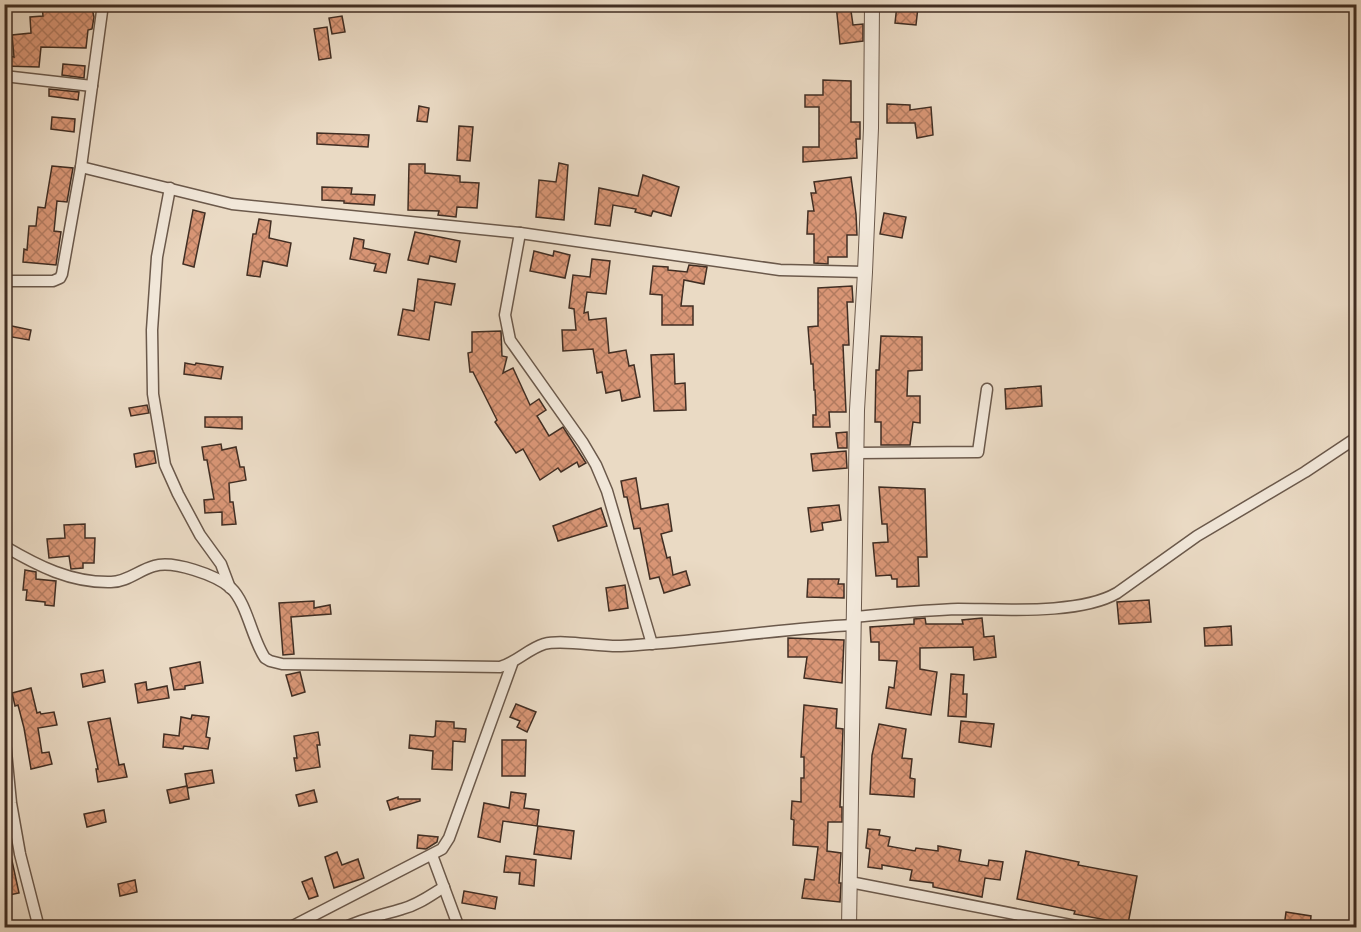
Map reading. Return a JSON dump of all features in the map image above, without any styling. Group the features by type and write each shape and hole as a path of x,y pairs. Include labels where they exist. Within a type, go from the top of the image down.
{"street":[{"path":"4,281 53,281 60,278 81,166 103,4"},
{"path":"849,927 856,410 871,128 872,4"},
{"path":"4,76 92,86"},
{"path":"81,166 232,204 520,233 780,270 865,273"},
{"path":"170,188 157,257 152,330 153,394 165,465 200,535 221,564 230,588"},
{"path":"520,233 505,315 510,340 596,465 610,502 652,644"},
{"path":"856,453 978,452 987,389"},
{"path":"4,546 62,576 114,582 152,566 169,564 220,581 236,594 262,653 265,658 274,663 500,667 512,664 537,647 556,642 618,646 652,644 705,640 920,611 1031,610 1103,601 1197,536 1296,478 1356,438"},
{"path":"289,927 442,849 449,838 512,664"},
{"path":"4,731 11,803 20,854 39,927"},
{"path":"432,855 459,927"},
{"path":"850,882 1086,927"},
{"path":"344,927 375,915 404,909 444,887"}],"building":[{"path":"42,4 91,4 94,17 92,29 88,30 86,48 41,47 39,67 4,66 4,55 14,57 12,35 31,33 30,17 43,16"},
{"path":"836,4 850,4 853,25 863,24 863,41 840,44"},
{"path":"897,5 918,7 916,25 895,23"},
{"path":"342,16 345,32 332,34 329,18"},
{"path":"327,27 331,58 319,60 314,29"},
{"path":"63,64 85,66 84,78 62,75"},
{"path":"823,80 851,81 851,122 860,122 860,139 856,139 857,158 803,162 803,147 819,147 819,107 805,107 805,95 823,95"},
{"path":"49,89 79,92 78,100 49,96"},
{"path":"887,104 910,105 910,110 931,107 933,135 917,138 915,123 887,123"},
{"path":"419,106 429,108 427,122 417,121"},
{"path":"52,117 75,119 74,132 51,129"},
{"path":"459,126 473,127 470,161 457,160"},
{"path":"317,133 369,135 368,147 317,144"},
{"path":"559,163 568,165 564,220 536,217 539,180 556,182"},
{"path":"409,164 425,164 425,173 460,176 460,182 479,183 477,208 457,207 456,217 438,215 439,211 408,210"},
{"path":"52,166 73,168 67,202 57,201 54,231 61,232 56,265 23,262 24,249 27,250 29,226 36,226 38,207 45,208"},
{"path":"643,175 679,187 671,216 653,211 651,216 635,212 636,209 613,205 610,226 595,224 599,188 638,196"},
{"path":"851,177 857,235 847,235 847,257 828,257 828,264 814,263 814,234 807,234 808,211 814,211 811,193 816,193 814,182"},
{"path":"322,187 352,188 351,194 375,195 374,205 322,200"},
{"path":"193,210 205,213 194,267 183,264"},
{"path":"884,213 906,217 902,238 880,234"},
{"path":"259,219 271,221 269,238 291,243 287,266 263,261 260,277 247,275 253,234 256,234"},
{"path":"415,232 460,241 456,262 430,256 428,264 408,260"},
{"path":"354,238 364,240 363,248 390,254 386,273 374,271 376,264 350,259"},
{"path":"534,251 553,256 554,251 570,255 565,278 530,271"},
{"path":"592,259 610,261 606,294 587,292 584,313 588,312 589,320 606,318 609,353 626,350 629,366 634,365 640,397 622,401 620,390 606,393 602,372 597,373 593,349 563,351 562,330 576,330 574,309 569,308 573,275 590,277"},
{"path":"689,265 707,267 704,284 684,280 681,306 693,306 693,325 662,325 662,295 650,294 653,266 687,272"},
{"path":"418,279 455,284 451,305 435,302 429,340 398,335 403,309 414,311"},
{"path":"852,286 853,302 847,302 849,345 843,345 846,412 829,412 830,427 813,427 813,415 816,415 815,390 808,327 818,326 818,288"},
{"path":"7,325 31,330 29,340 6,336"},
{"path":"501,331 502,356 507,357 503,373 513,368 530,405 539,399 546,410 537,416 549,436 563,427 586,463 579,467 577,462 561,472 558,468 540,480 523,449 516,453 495,422 497,420 473,372 470,372 468,353 472,352 472,332"},
{"path":"881,336 922,337 922,370 908,371 907,396 920,396 920,423 913,422 910,445 881,445 881,422 875,422 876,370 879,370"},
{"path":"674,354 675,384 685,383 686,410 654,411 651,355"},
{"path":"185,363 223,367 221,379 184,374"},
{"path":"1041,386 1042,406 1006,409 1005,389"},
{"path":"147,405 149,413 131,416 129,408"},
{"path":"205,417 242,417 242,429 205,427"},
{"path":"847,432 847,448 838,448 836,433"},
{"path":"221,444 222,450 236,447 240,467 244,467 246,480 229,483 230,502 233,502 236,524 222,525 222,512 205,513 204,500 214,499 207,460 204,460 202,447"},
{"path":"154,451 156,463 136,467 134,454"},
{"path":"846,451 847,468 813,471 811,454"},
{"path":"636,478 641,509 668,504 672,531 661,534 667,558 670,557 673,575 686,571 690,585 664,593 659,577 650,579 640,528 634,529 621,481"},
{"path":"879,487 925,489 927,557 918,557 919,586 897,587 897,579 892,579 891,575 876,576 873,543 888,542 887,524 882,524"},
{"path":"839,505 841,520 822,523 823,530 811,532 808,508"},
{"path":"601,508 607,526 558,541 553,526"},
{"path":"85,524 85,538 95,538 94,563 83,563 83,568 71,569 69,556 49,558 47,539 65,538 64,525"},
{"path":"25,570 36,572 36,579 56,581 54,606 45,605 45,602 26,600 27,590 23,590"},
{"path":"808,579 839,579 838,584 844,584 844,598 807,597"},
{"path":"625,585 628,608 609,611 606,588"},
{"path":"1149,600 1151,622 1119,624 1117,602"},
{"path":"314,601 314,608 330,605 331,614 291,617 294,654 283,655 279,603"},
{"path":"925,618 926,624 963,624 962,620 982,618 984,637 994,636 996,657 974,660 973,647 920,648 920,669 937,672 931,715 886,708 889,687 894,688 897,661 879,660 879,642 871,642 870,627 914,624 914,619"},
{"path":"1231,626 1232,645 1205,646 1204,628"},
{"path":"788,638 844,640 842,683 804,678 807,657 788,657"},
{"path":"200,662 203,683 174,690 170,668"},
{"path":"103,670 105,682 83,687 81,674"},
{"path":"300,672 305,692 292,696 286,675"},
{"path":"951,674 964,675 963,694 967,694 966,717 948,716"},
{"path":"146,682 147,690 167,686 169,698 138,703 135,684"},
{"path":"31,688 37,713 54,712 57,725 38,728 42,753 49,752 52,764 31,769 24,728 12,693"},
{"path":"516,704 536,712 527,732 517,727 520,721 510,717"},
{"path":"804,705 837,709 836,728 843,729 840,807 842,807 842,822 828,822 827,851 841,853 840,902 802,898 805,879 814,880 818,847 793,845 792,801 801,802 801,778 804,778 804,757 801,757"},
{"path":"192,715 209,717 206,737 210,738 208,749 184,746 183,749 163,747 164,734 179,736 181,717 191,719"},
{"path":"110,718 119,765 124,764 127,777 98,782 96,769 98,769 88,722"},
{"path":"436,721 454,722 454,728 466,729 465,742 453,741 452,770 432,769 433,751 409,748 410,735 435,736"},
{"path":"961,721 994,724 991,747 959,742"},
{"path":"879,724 906,729 902,758 912,759 910,778 915,779 914,797 870,794 872,755"},
{"path":"318,732 320,767 296,771 294,736"},
{"path":"502,740 526,740 525,776 502,776"},
{"path":"212,770 214,783 187,788 185,774"},
{"path":"187,786 189,799 170,803 167,790"},
{"path":"314,790 317,802 299,806 296,795"},
{"path":"511,792 526,794 524,808 539,810 537,826 503,821 500,842 478,837 484,803 509,808"},
{"path":"398,797 398,799 420,799 420,801 390,810 387,801"},
{"path":"104,810 106,822 87,827 84,814"},
{"path":"538,826 574,831 571,859 534,854"},
{"path":"868,829 880,830 879,835 890,837 888,846 915,851 916,848 938,851 938,846 961,850 959,861 988,866 989,860 1003,862 1000,880 985,878 982,897 933,887 933,883 910,880 912,870 882,865 882,869 868,867 870,849 866,848"},
{"path":"418,835 438,837 437,842 426,849 417,848"},
{"path":"4,847 9,847 19,893 4,896"},
{"path":"1026,851 1079,862 1078,865 1137,876 1128,924 1074,914 1075,911 1017,899"},
{"path":"337,852 342,865 358,859 364,878 334,888 325,857"},
{"path":"506,856 536,860 534,886 519,884 520,873 504,872"},
{"path":"312,878 318,896 309,899 302,882"},
{"path":"135,880 137,892 120,896 118,884"},
{"path":"464,891 497,897 495,909 462,903"},
{"path":"1286,912 1311,916 1310,927 1284,927"}]}
